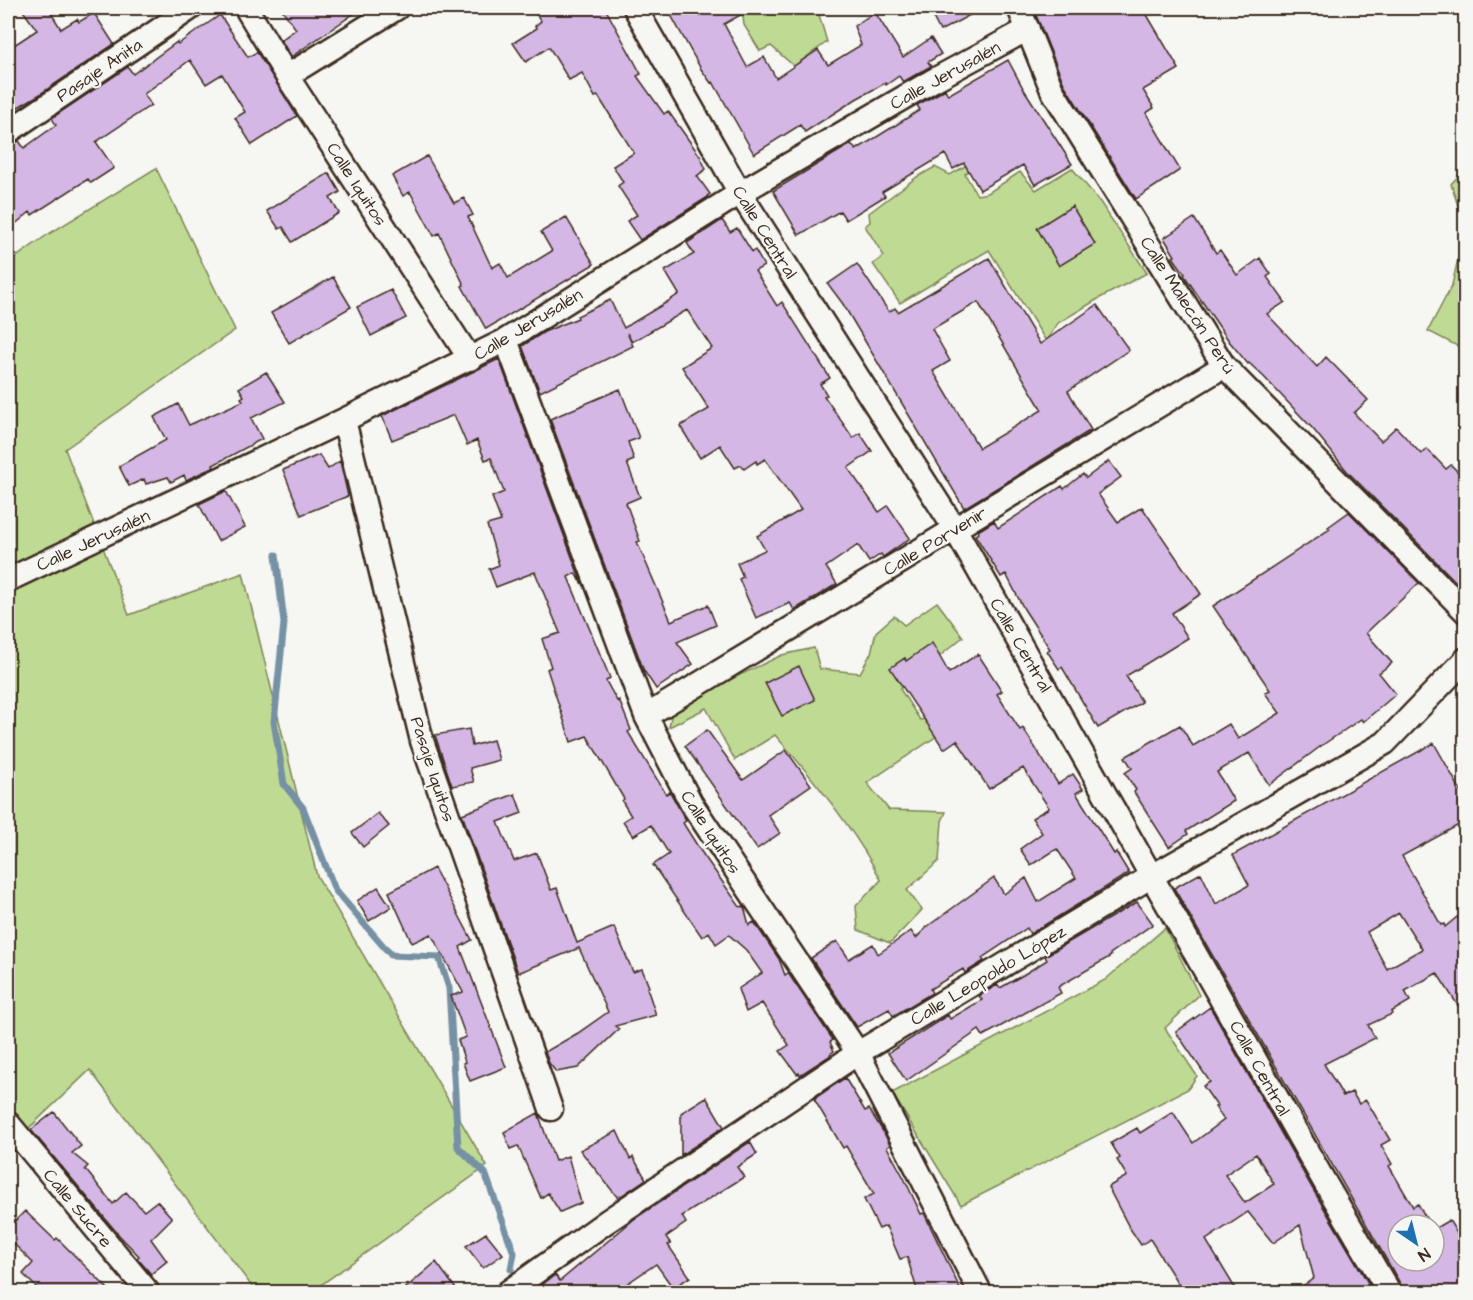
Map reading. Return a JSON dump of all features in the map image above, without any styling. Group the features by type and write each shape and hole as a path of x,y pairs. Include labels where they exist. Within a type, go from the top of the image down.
{"street":[{"name":"Pasaje Anita","path":"8,132 191,8"},
{"name":"Calle Iquitos","path":"246,8 287,76 470,359"},
{"path":"287,76 397,8"},
{"name":"Calle Central","path":"635,8 740,193 955,530 1389,1293"},
{"name":"Calle Malecón Perú","path":"1019,8 1052,90 1224,366 1466,612"},
{"name":"Calle Jerusalén","path":"8,580 506,340 740,193 932,81 1028,29"},
{"name":"Calle Iquitos","path":"506,340 646,716 691,803 858,1053 980,1293"},
{"name":"Calle Porvenir","path":"646,716 1224,366"},
{"name":"Pasaje Iquitos","path":"344,420 422,741 551,1109"},
{"name":"Calle Leopoldo López","path":"508,1293 606,1222 858,1053 1152,876 1385,743 1466,659"},
{"name":"Calle Sucre","path":"8,1123 148,1293"}],"green space":[{"path":"742,8 817,8 827,42 794,66 771,46 760,51 744,25"},
{"path":"1005,143 965,174 977,195 988,193 1020,172 1036,190 1072,168 1100,202 1147,273 1058,323 1046,341 989,250 900,303 873,264 884,256 865,226 870,222 869,213 917,177 935,167 950,175"},
{"path":"156,168 235,330 65,449 129,615 243,573 317,876 487,1166 311,1292 256,1292 90,1070 8,1148 8,263 47,235"},
{"path":"1465,169 1465,228 1451,184"},
{"path":"1465,229 1466,350 1428,331 1452,285"},
{"path":"937,602 963,637 900,689 920,720 934,718 943,732 867,783 889,810 946,812 942,821 939,861 907,890 922,910 890,943 858,930 856,906 881,880 871,861 832,804 775,735 735,760 706,708 669,727 673,707 782,655 814,648 820,669 860,673 871,653 876,632 894,616 904,625"},
{"path":"1165,928 1199,995 1165,1028 1197,1076 1188,1089 961,1205 892,1093 1105,980"}],"building":[{"path":"21,8 48,8 61,29 77,19 79,22 94,13 114,44 8,113 8,49 37,30"},
{"path":"281,8 362,8 291,57 281,40 296,29"},
{"path":"532,8 605,8 641,74 637,76 664,114 668,111 700,156 706,169 697,176 710,194 708,197 640,240 627,221 637,215 618,186 623,182 613,166 634,153 598,96 595,97 582,73 569,80 549,47 526,62 513,43 537,28 535,26 541,21"},
{"path":"667,8 753,8 724,24 747,67 764,57 776,78 818,50 828,65 861,45 854,26 875,12 903,57 931,38 941,54 928,62 931,66 903,82 899,76 886,85 885,83 856,99 805,132 800,125 754,154 713,82 711,83 701,69"},
{"path":"928,8 983,8 940,31"},
{"path":"1033,8 1143,8 1179,69 1143,90 1154,108 1146,113 1180,170 1136,199 1064,84"},
{"path":"220,15 248,57 257,52 297,116 252,145 235,118 245,112 222,74 206,84 190,60 144,94 151,105 96,142 114,168 91,183 88,179 32,215 30,212 8,230 8,145 19,141 24,148 56,125 52,118 128,67 133,74"},
{"path":"1008,60 1023,88 1072,164 1035,185 1023,165 980,190 964,163 953,169 945,154 882,192 885,196 846,220 840,211 799,235 773,191 851,144 856,150 920,110 917,105 945,89 948,95"},
{"path":"427,156 454,203 464,198 473,215 468,217 492,268 500,263 508,278 552,251 541,232 566,217 594,264 486,329 462,286 464,285 439,233 434,236 410,192 403,196 392,176"},
{"path":"329,173 340,192 330,198 339,213 292,242 283,227 279,229 267,211"},
{"path":"1072,206 1095,244 1059,266 1037,228"},
{"path":"1194,218 1216,253 1220,250 1237,275 1260,258 1271,274 1267,277 1285,302 1267,314 1317,367 1326,357 1368,400 1354,413 1381,441 1396,427 1421,454 1427,449 1446,469 1451,465 1466,480 1466,592 1347,471 1313,429 1264,377 1248,364 1229,341 1184,275 1164,238"},
{"path":"722,220 730,232 737,228 752,252 755,250 764,266 755,271 777,306 782,302 830,378 820,384 827,395 824,396 853,438 860,433 872,451 848,468 879,512 888,506 910,538 883,557 881,554 869,562 858,545 826,567 837,584 794,610 790,603 756,618 739,579 743,577 737,563 765,550 757,536 801,510 765,459 757,464 756,461 744,469 741,465 735,468 720,445 700,458 680,426 709,409 682,367 712,348 687,310 632,342 627,333 633,346 540,392 522,346 544,332 578,318 577,316 610,300 624,328 667,302 679,294 665,271 694,254 687,243"},
{"path":"989,258 1040,344 1097,305 1129,350 1068,391 1091,430 964,508 843,304 828,284 857,264 889,312 895,308 898,312","holes":["978,302 1042,410 979,448 933,371 950,361 932,329"]},
{"path":"333,277 351,307 289,343 271,313"},
{"path":"391,290 406,318 371,336 357,307"},
{"path":"499,359 582,584 575,573 568,577 610,678 606,681 617,701 619,700 631,730 628,732 666,794 670,792 686,821 683,823 700,850 740,907 744,906 749,925 754,922 779,959 785,975 788,973 833,1040 830,1042 834,1051 831,1055 800,1075 780,1051 789,1045 762,1003 746,1012 738,989 762,973 746,950 729,935 716,944 709,932 702,937 653,865 669,854 651,825 633,836 623,821 631,816 622,801 624,799 587,736 571,742 547,669 551,667 542,639 560,633 535,572 496,587 489,569 499,565 487,525 501,521 492,497 504,492 491,458 485,460 477,440 467,445 454,415 392,440 382,416"},
{"path":"266,372 285,402 251,418 262,439 213,465 214,467 186,480 184,475 171,482 168,477 146,484 144,479 129,486 119,466 166,440 154,417 178,404 189,425 243,401 241,398 244,396 239,388"},
{"path":"620,389 639,438 628,442 634,460 627,463 640,497 626,503 640,541 637,542 671,621 708,605 716,625 677,642 693,664 656,689 644,671 550,419"},
{"path":"319,455 328,469 340,461 348,496 301,515 283,470"},
{"path":"1109,461 1121,477 1098,494 1118,522 1142,507 1201,594 1172,613 1188,638 1126,676 1142,702 1098,728 1062,667 1059,669 1047,651 1050,649 1024,609 1006,574 1001,577 975,535 994,521 998,528 1062,486 1064,489 1083,474 1086,478"},
{"path":"226,491 245,527 218,541 199,504"},
{"path":"1349,512 1419,583 1366,633 1392,663 1379,673 1396,694 1363,722 1361,719 1269,785 1249,753 1217,772 1234,801 1186,831 1188,834 1169,847 1134,792 1136,790 1125,773 1132,768 1125,757 1180,725 1193,746 1229,724 1238,739 1280,713 1265,693 1270,690 1213,606 1330,529 1328,527"},
{"path":"932,643 949,673 978,654 1002,691 997,694 1020,730 1023,728 1058,784 1073,774 1083,789 1076,793 1114,854 1116,852 1129,873 1030,934 1027,928 982,958 984,961 965,973 963,969 930,989 932,993 893,1016 889,1009 857,1027 811,958 837,941 849,959 873,944 878,954 911,931 916,938 928,926 994,878 1004,894 1026,878 1038,902 1076,878 1057,849 1031,865 1020,849 1042,833 1032,818 1049,808 1023,768 989,789 957,740 944,749 890,668 905,658 906,661"},
{"path":"799,666 815,700 782,716 765,683"},
{"path":"469,729 472,746 493,740 499,760 470,768 474,782 452,786 435,735"},
{"path":"707,730 743,780 786,750 811,785 768,815 780,833 757,849 685,746"},
{"path":"1434,743 1466,800 1466,821 1402,856 1441,925 1444,924 1445,927 1457,917 1466,927 1466,1018 1437,973 1405,991 1410,1001 1391,1012 1392,1014 1368,1025 1375,1038 1324,1064 1343,1096 1352,1092 1359,1104 1366,1100 1390,1140 1381,1145 1392,1164 1389,1166 1413,1207 1418,1204 1423,1213 1386,1213 1386,1259 1174,888 1201,873 1216,904 1249,885 1233,855","holes":["1399,913 1422,949 1387,969 1367,932"]},
{"path":"515,794 522,813 498,822 514,861 537,853 551,890 557,888 577,943 614,927 633,972 642,969 656,1015 615,1026 619,1029 578,1068 556,1072 545,1052 608,1012 579,948 518,973 462,814"},
{"path":"378,813 389,826 363,847 352,833"},
{"path":"434,868 472,940 460,947 506,1067 470,1081 458,1040 466,1037 451,996 463,992 431,934 412,943 389,892"},
{"path":"378,887 391,907 369,921 357,901"},
{"path":"1137,902 1153,924 1110,954 1111,956 1058,987 1061,993 983,1036 979,1030 906,1081 888,1053 948,1015 950,1019 982,1000 979,996 997,985 1000,988 1023,975 1047,960 1045,956"},
{"path":"1210,1007 1374,1293 1293,1293 1314,1278 1300,1225 1273,1243 1248,1212 1206,1240 1238,1293 1184,1293 1150,1239 1141,1245 1108,1187 1127,1176 1117,1160 1120,1158 1111,1143 1137,1128 1140,1133 1173,1112 1193,1143 1224,1120 1203,1086 1210,1082 1176,1032","holes":["1256,1154 1274,1184 1245,1203 1225,1175"]},
{"path":"845,1078 865,1111 869,1109 884,1133 890,1145 887,1147 921,1214 924,1213 962,1293 918,1293 907,1257 900,1259 886,1226 879,1229 864,1199 874,1194 846,1146 843,1148 814,1099"},
{"path":"706,1097 724,1127 681,1155 681,1113"},
{"path":"54,1112 81,1146 72,1153 88,1166 85,1169 113,1204 126,1192 144,1211 157,1201 172,1218 151,1239 167,1261 151,1274 137,1258 139,1256 31,1130"},
{"path":"538,1113 555,1161 568,1156 581,1203 560,1212 548,1193 541,1198 518,1146 510,1149 504,1132"},
{"path":"617,1131 630,1159 633,1157 646,1179 618,1198 580,1150"},
{"path":"750,1142 757,1154 737,1167 744,1177 682,1216 686,1223 666,1237 671,1244 668,1245 690,1277 673,1288 656,1264 613,1293 531,1293 555,1275 560,1281 633,1220"},
{"path":"25,1211 55,1240 57,1238 112,1293 42,1293 23,1274 33,1263 8,1238 8,1228"},
{"path":"1449,1220 1466,1248 1466,1293 1402,1293 1401,1285 1394,1273 1446,1273 1446,1222"},
{"path":"486,1233 503,1254 483,1268 466,1246"},
{"path":"436,1262 459,1293 400,1293"}],"waterway":[{"path":"276,555 284,623 274,722 284,784 303,808 335,890 391,955 439,957 449,988 458,1147 485,1173 514,1253 511,1269"}]}
